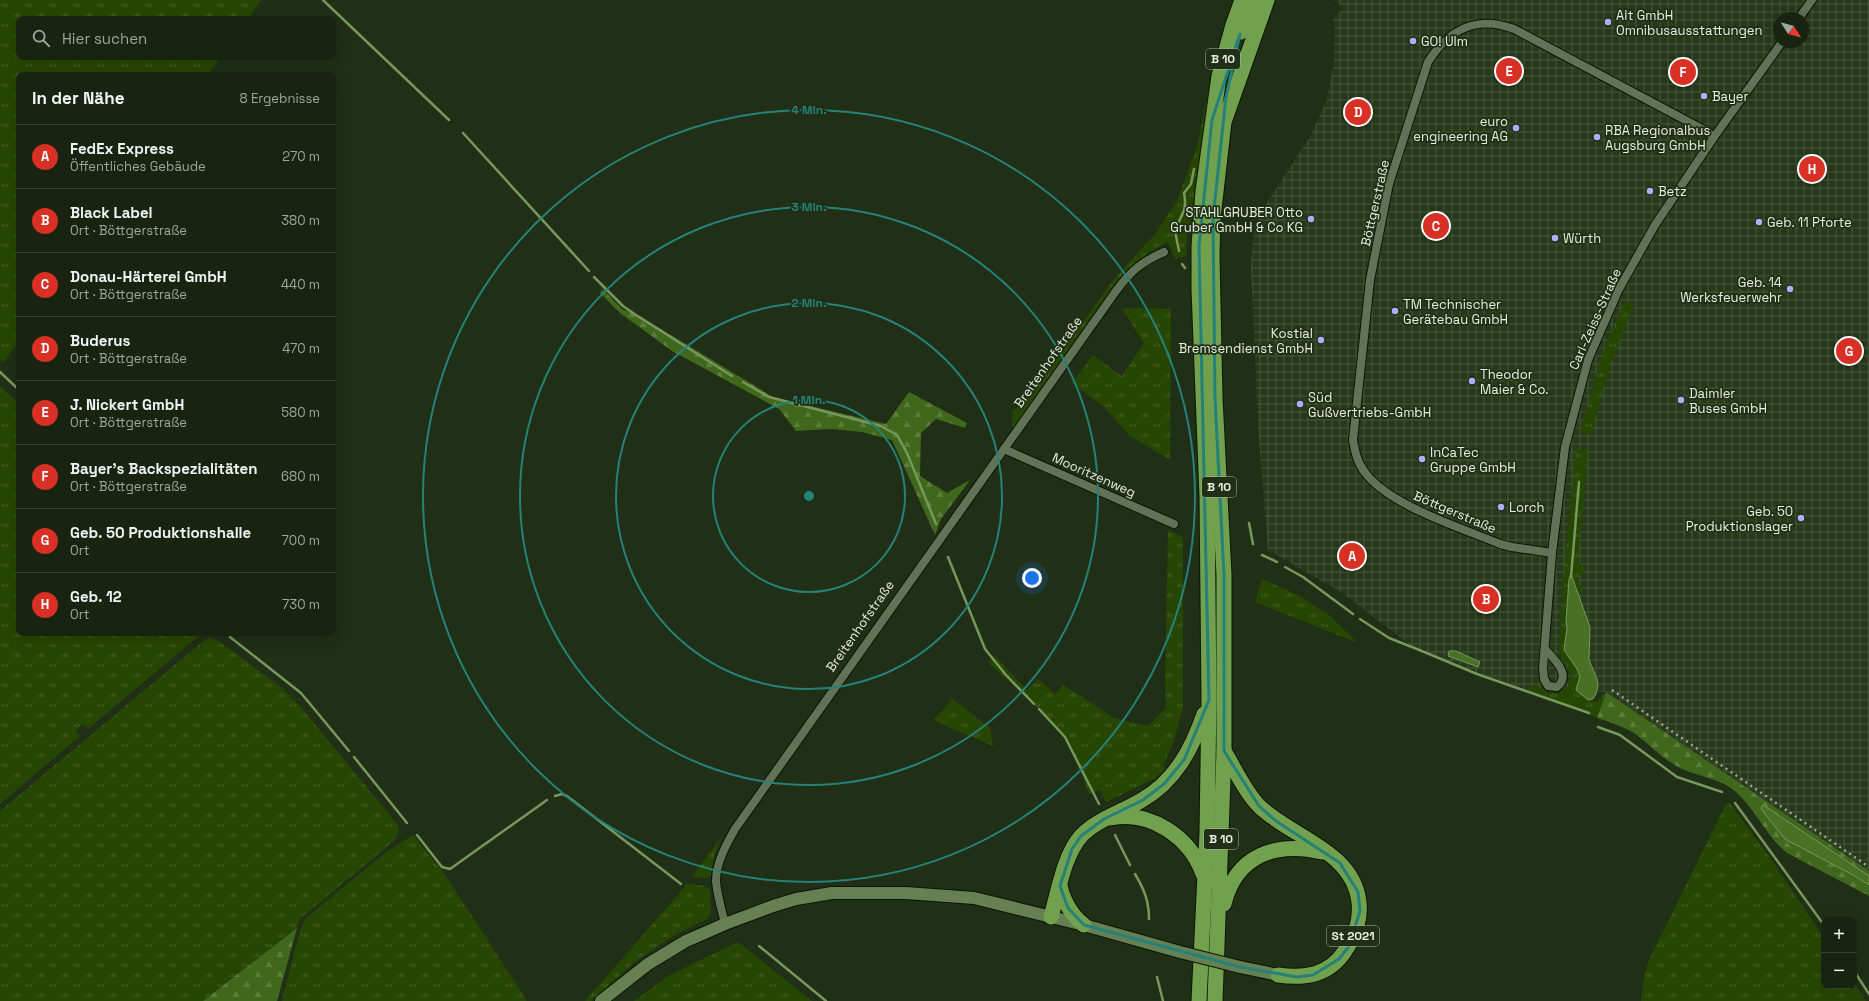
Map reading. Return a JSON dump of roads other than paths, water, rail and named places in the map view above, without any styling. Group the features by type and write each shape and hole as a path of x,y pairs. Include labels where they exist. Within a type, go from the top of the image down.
{"highway":[{"name":"B 10","path":"1215,1001 1224,751 1224,575 1215,398 1212,256 1213,218 1219,76 1233,25 1242,0"},
{"name":"B 10","path":"1199,1001 1205,878 1209,700 1207,497 1199,290 1199,246 1203,191 1218,121 1240,34 1254,0"},
{"path":"1218,121 1267,0"},
{"path":"1052,917 1072,849 1081,836 1104,819 1142,800 1169,778 1184,760 1197,736 1209,700"},
{"path":"1224,751 1259,806 1276,821 1330,855"},
{"path":"1104,819 1120,816 1145,819 1172,832 1189,847 1199,863 1205,878"},
{"path":"1218,927 1224,901 1233,880 1244,867 1262,853 1287,848 1307,849 1330,855"},
{"name":"St 2021","path":"1278,975 1297,978 1313,975 1328,968 1339,959 1349,946 1356,930 1360,911 1358,892 1350,874 1330,855"},
{"path":"1060,886 1068,908 1075,918 1084,926"}],"main road":[{"name":"St 2021","path":"601,1001 648,964 686,941 725,924 773,906 796,899 832,893 906,893 974,898 1052,917 1180,952 1278,975"}],"street":[{"path":"1803,12 1812,0"},
{"name":"Böttgerstraße","path":"1552,553 1500,544 1402,503 1377,486 1364,471 1356,456 1353,440 1371,277 1390,184 1428,62 1435,51 1447,38 1462,28 1481,23 1503,25 1533,39 1704,130 1714,137"},
{"name":"Carl-Zeiss-Straße","path":"1545,649 1545,632 1552,553 1565,446 1588,360 1619,289 1666,208 1714,137 1778,48"},
{"name":"Breitenhofstraße","path":"725,924 716,881 719,863 725,846 761,791 1120,285 1136,267 1147,259 1164,252"},
{"name":"Mooritzenweg","path":"1004,449 1174,524"}],"waterway":[{"path":"323,0 449,120"},
{"path":"463,133 589,271"},
{"path":"1179,251 1175,231 1185,205 1184,193 1191,184 1194,169"},
{"path":"1182,264 1185,268"},
{"path":"594,277 623,306 732,376"},
{"path":"0,372 16,387"},
{"path":"743,382 769,397 881,426 897,435 907,453 936,524"},
{"path":"1571,577 1579,482"},
{"path":"1249,523 1253,544"},
{"path":"1262,555 1277,562"},
{"path":"948,557 985,649 1006,675 1034,704"},
{"path":"1285,567 1303,577 1353,614"},
{"path":"1360,619 1389,638 1477,674 1589,713"},
{"path":"230,637 301,693 349,751"},
{"path":"1039,709 1065,737 1099,804"},
{"path":"1598,727 1620,735 1677,777 1722,792"},
{"path":"354,757 407,823"},
{"path":"555,796 562,794 567,796 681,884"},
{"path":"417,835 442,867 450,869 547,800"},
{"path":"1735,803 1821,921"},
{"path":"1115,835 1130,865"},
{"path":"1135,874 1145,895 1149,919"},
{"path":"759,946 826,1001"},
{"path":"1857,976 1869,994"},
{"path":"1157,977 1163,1001"}],"railway":[{"path":"1612,690 1869,867"}],"place":[{"name":"Alt GmbH Omnibusausstattungen","path":"1608,22"},
{"name":"GO! Ulm","path":"1413,41"},
{"name":"J. Nickert GmbH","path":"1509,71"},
{"name":"Bayer's Backspezialitäten","path":"1683,72"},
{"name":"Bayer","path":"1704,96"},
{"name":"Buderus","path":"1358,112"},
{"name":"euro engineering AG","path":"1516,128"},
{"name":"RBA Regionalbus Augsburg GmbH","path":"1597,137"},
{"name":"Geb. 12","path":"1812,169"},
{"name":"Betz","path":"1650,191"},
{"name":"STAHLGRUBER Otto Gruber GmbH & Co KG","path":"1311,219"},
{"name":"Geb. 11 Pforte","path":"1759,222"},
{"name":"Donau-Härterei GmbH","path":"1436,226"},
{"name":"Würth","path":"1555,238"},
{"name":"Geb. 14 Werksfeuerwehr","path":"1790,289"},
{"name":"TM Technischer Gerätebau GmbH","path":"1395,311"},
{"name":"Kostial Bremsendienst GmbH","path":"1321,340"},
{"name":"Geb. 50 Produktionshalle","path":"1849,351"},
{"name":"Theodor Maier & Co.","path":"1472,381"},
{"name":"Daimler Buses GmbH","path":"1681,400"},
{"name":"Süd Gußvertriebs-GmbH","path":"1300,404"},
{"name":"InCaTec Gruppe GmbH","path":"1422,459"},
{"name":"Lorch","path":"1501,507"},
{"name":"Geb. 50 Produktionslager","path":"1801,518"},
{"name":"FedEx Express","path":"1352,556"},
{"name":"Black Label","path":"1486,599"}]}
